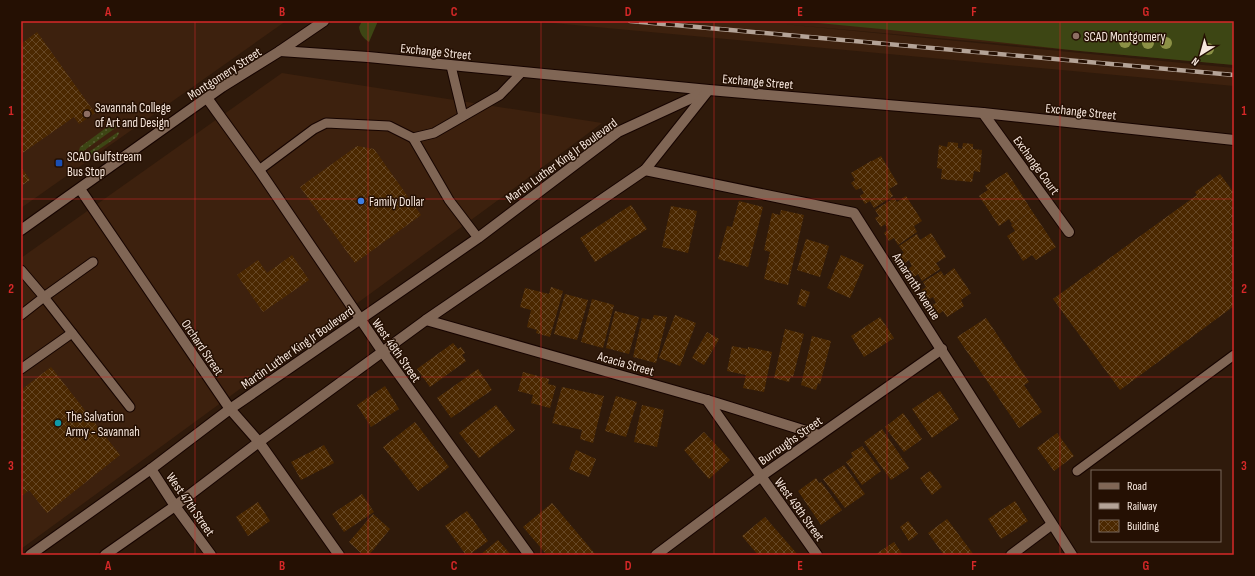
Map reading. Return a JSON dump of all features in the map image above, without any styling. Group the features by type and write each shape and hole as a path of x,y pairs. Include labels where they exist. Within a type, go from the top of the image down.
{"main road":[{"name":"Montgomery Street","path":"21,230 207,98 324,21"},
{"name":"Exchange Street","path":"280,51 368,57 709,90 983,113 1234,140"},
{"path":"105,555 175,506 259,442 426,320 645,170 709,90"},
{"name":"Martin Luther King Jr Boulevard","path":"30,555 151,469 230,410 478,238 618,132 709,90"},
{"name":"West 48th Street","path":"207,98 259,170 382,352 529,555"},
{"name":"Exchange Court","path":"983,113 1069,232"},
{"name":"Amaranth Avenue","path":"645,170 854,213 1072,555"},
{"name":"Orchard Street","path":"80,189 230,410 259,442 339,555"},
{"name":"Acacia Street","path":"426,320 707,400 819,435"},
{"name":"Burroughs Street","path":"656,555 760,476 942,349"},
{"name":"West 49th Street","path":"707,400 817,555"},
{"name":"West 47th Street","path":"151,469 175,506 211,555"},
{"path":"1011,555 1052,525"}],"lane":[{"path":"451,66 463,116"},
{"path":"413,138 434,133 500,94 522,72"},
{"path":"259,170 314,129 326,123 389,126 413,138 449,200 478,238"},
{"path":"21,314 93,262"},
{"path":"21,270 130,406"},
{"path":"21,369 72,333"},
{"path":"1077,471 1234,355"}],"shaded area":[{"name":"Savannah College of Art and Design","path":"21,21 286,21 21,208"},
{"path":"531,21 1234,21 1234,65 783,24 1234,68 1234,86"},
{"path":"282,73 602,123 21,549 21,258"}],"green space":[{"path":"362,21 378,21 369,42 360,32 359,27"},
{"name":"SCAD Montgomery","path":"797,21 1234,21 1234,65 1080,51"},
{"path":"110,125 118,126 78,155 80,147"},
{"path":"118,132 117,137 82,161 80,160 83,156"}],"building":[{"path":"37,32 95,113 79,124 74,117 21,154 21,44"},
{"path":"948,142 958,143 958,148 962,149 963,143 973,144 973,149 982,150 980,172 974,171 972,182 941,179 942,169 937,168 939,145 947,147"},
{"name":"Family Dollar","path":"357,146 374,149 421,215 355,263 300,187"},
{"path":"881,156 898,184 889,189 893,196 874,208 870,201 865,204 860,196 864,193 861,188 856,190 851,183 855,180 851,173"},
{"path":"21,167 30,180 21,186"},
{"path":"1007,172 1032,211 1012,224 1009,219 999,226 979,196 988,190 985,186"},
{"path":"1220,174 1234,193 1234,306 1120,390 1053,299 1197,195 1195,192"},
{"path":"906,196 922,221 914,226 917,232 898,245 894,238 889,241 884,233 888,230 885,224 881,227 875,218 879,216 875,210 894,198 897,202"},
{"path":"739,201 763,207 748,267 718,259 727,226 732,227"},
{"path":"631,205 647,229 595,262 580,238"},
{"path":"671,206 697,211 688,253 662,247"},
{"path":"781,210 804,215 788,285 764,279 770,252 764,250 772,213 780,215"},
{"path":"1032,211 1056,247 1036,260 1032,255 1023,261 1007,236 1015,231 1011,225"},
{"path":"931,233 946,257 936,263 940,269 922,281 918,274 914,277 908,269 912,266 909,260 905,263 900,255 904,253 899,246 917,234 920,240"},
{"path":"806,239 829,246 820,277 797,270"},
{"path":"292,255 309,280 263,312 237,275 258,260 267,273"},
{"path":"841,255 864,265 850,298 827,288"},
{"path":"954,268 971,293 961,300 964,306 947,317 943,311 939,314 932,305 936,303 933,297 929,299 922,290 926,287 923,282 941,271 944,276"},
{"path":"551,287 563,291 550,337 536,333 537,330 527,327 531,310 520,307 525,288 549,294"},
{"path":"801,289 810,292 805,307 797,304"},
{"path":"565,294 588,300 577,340 554,334"},
{"path":"592,299 614,305 603,348 581,342"},
{"path":"615,311 639,317 629,354 606,348"},
{"path":"654,315 667,317 656,363 633,357 642,318 652,320"},
{"path":"675,315 696,323 680,366 659,358"},
{"path":"880,317 894,338 864,357 851,336"},
{"path":"986,318 1029,382 1024,385 1042,412 1019,428 957,337"},
{"path":"785,329 804,334 793,377 791,376 789,382 774,378"},
{"path":"707,332 719,339 704,365 692,358"},
{"path":"812,336 831,341 820,384 818,383 816,390 801,385"},
{"path":"453,343 458,349 461,347 465,353 462,355 466,361 430,387 417,369"},
{"path":"732,346 748,349 748,347 772,352 764,392 743,388 746,375 727,371"},
{"name":"The Salvation Army - Savannah","path":"51,367 120,455 47,513 29,490 21,497 21,390"},
{"path":"478,369 492,390 451,418 437,398"},
{"path":"523,372 549,379 548,384 556,386 550,408 531,403 533,395 518,391"},
{"path":"385,386 399,409 371,427 357,405"},
{"path":"562,387 604,396 593,443 580,439 582,430 552,423"},
{"path":"940,391 959,419 932,438 912,409"},
{"path":"616,396 637,402 626,437 605,431"},
{"path":"496,405 515,430 479,458 459,433"},
{"path":"642,405 664,410 657,447 634,442"},
{"path":"903,413 922,439 904,452 885,427"},
{"path":"415,422 449,467 418,491 383,447"},
{"path":"882,429 909,468 891,480 864,442"},
{"path":"704,432 730,460 709,479 684,450"},
{"path":"1057,433 1074,456 1054,471 1037,448"},
{"path":"324,445 334,463 301,480 291,462"},
{"path":"862,446 881,471 862,485 846,462 853,457 851,453"},
{"path":"576,450 596,459 589,477 569,469"},
{"path":"844,465 865,494 845,508 823,479"},
{"path":"930,471 942,487 932,495 920,478"},
{"path":"816,478 819,483 821,482 842,510 821,525 798,491"},
{"path":"362,494 374,512 344,532 332,514"},
{"path":"1015,501 1028,521 1001,539 988,519"},
{"path":"258,502 270,521 248,536 236,517"},
{"path":"552,503 596,555 547,555 523,527"},
{"path":"467,511 488,541 469,555 466,555 445,526"},
{"path":"373,514 390,529 369,555 363,555 349,542"},
{"path":"765,517 798,555 758,555 742,536"},
{"path":"947,519 974,555 944,555 928,533"},
{"path":"908,521 918,534 909,541 900,527"},
{"path":"498,540 511,555 480,555"},
{"path":"894,542 903,555 876,554"}],"railway":[{"path":"630,21 1234,75"}],"place":[{"name":"SCAD Montgomery","path":"1076,36"},
{"name":"Savannah College of Art and Design","path":"87,114"},
{"name":"SCAD Gulfstream Bus Stop","path":"59,163"},
{"name":"Family Dollar","path":"361,201"},
{"name":"The Salvation Army - Savannah","path":"58,423"}]}
